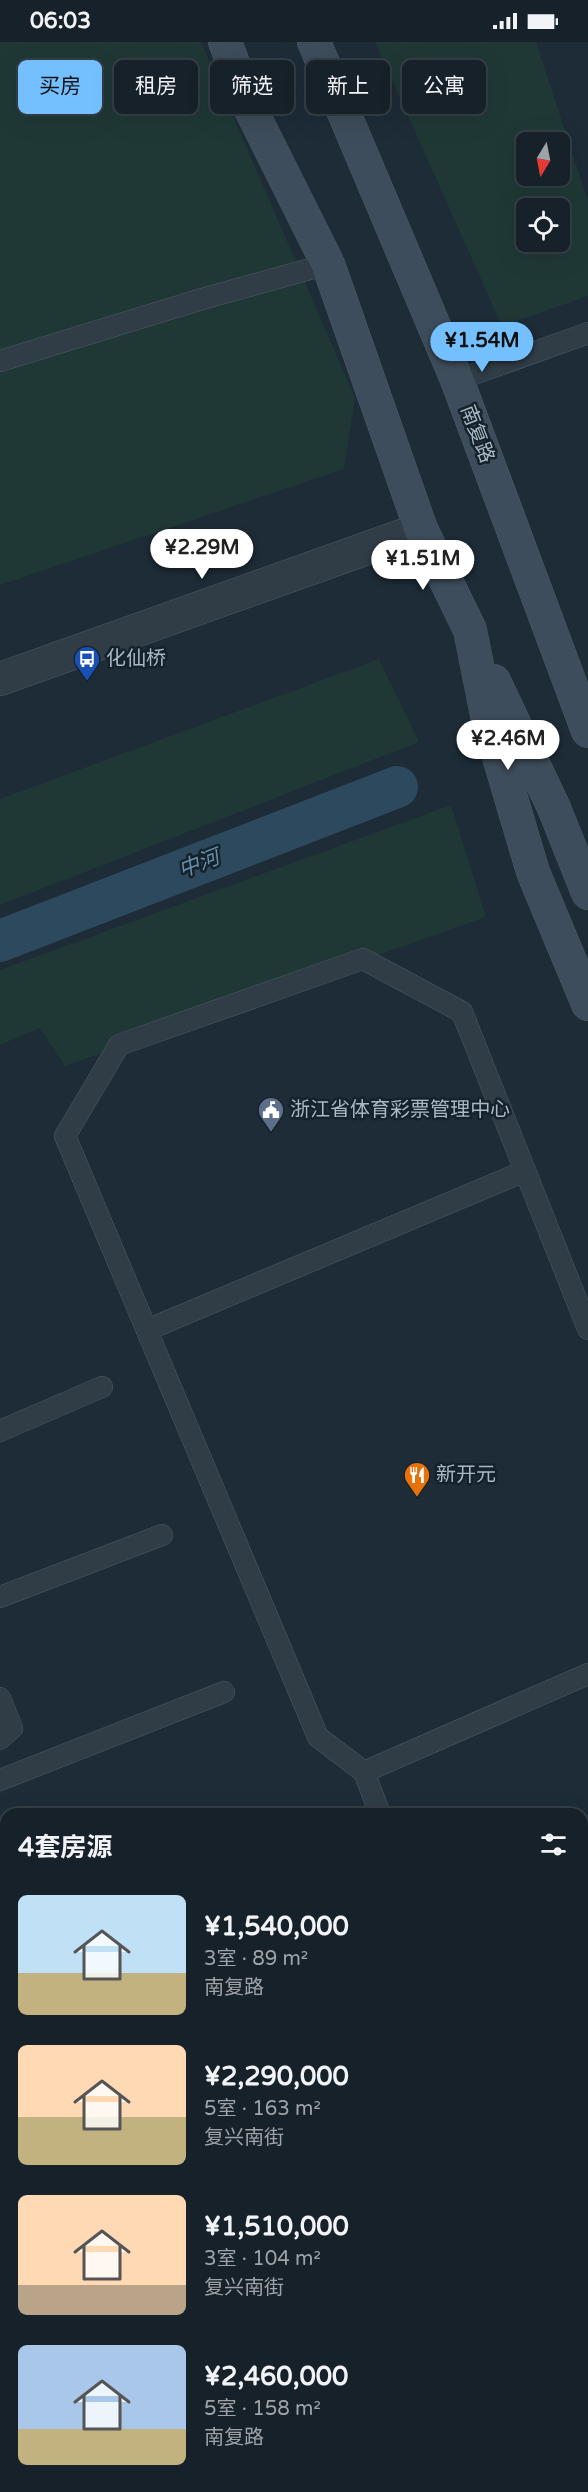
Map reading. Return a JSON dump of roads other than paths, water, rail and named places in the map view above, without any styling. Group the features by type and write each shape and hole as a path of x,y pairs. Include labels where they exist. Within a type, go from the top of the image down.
{"main road":[{"path":"225,42 250,108 328,264 421,529 554,808 588,893"},
{"name":"南复路","path":"314,42 457,380 588,731"},
{"path":"470,630 488,720 533,872 588,1004"},
{"path":"557,647 588,683"}],"street":[{"path":"0,679 421,529"}],"lane":[{"path":"0,361 202,298 328,264"},
{"path":"457,380 588,333"},
{"path":"378,1808 364,1772 318,1737 65,1136 118,1045 363,959 462,1012 588,1329"},
{"path":"147,1330 525,1171"},
{"path":"0,1431 102,1387"},
{"path":"0,1597 162,1535"},
{"path":"364,1772 588,1674"},
{"path":"0,1780 224,1692"},
{"path":"0,1698 12,1728 0,1739"}],"waterway":[{"name":"中河","path":"0,941 397,787"}],"place":[{"name":"化仙桥","path":"87,682"},
{"name":"浙江省体育彩票管理中心","path":"271,1133"},
{"name":"新开元","path":"417,1498"}]}
